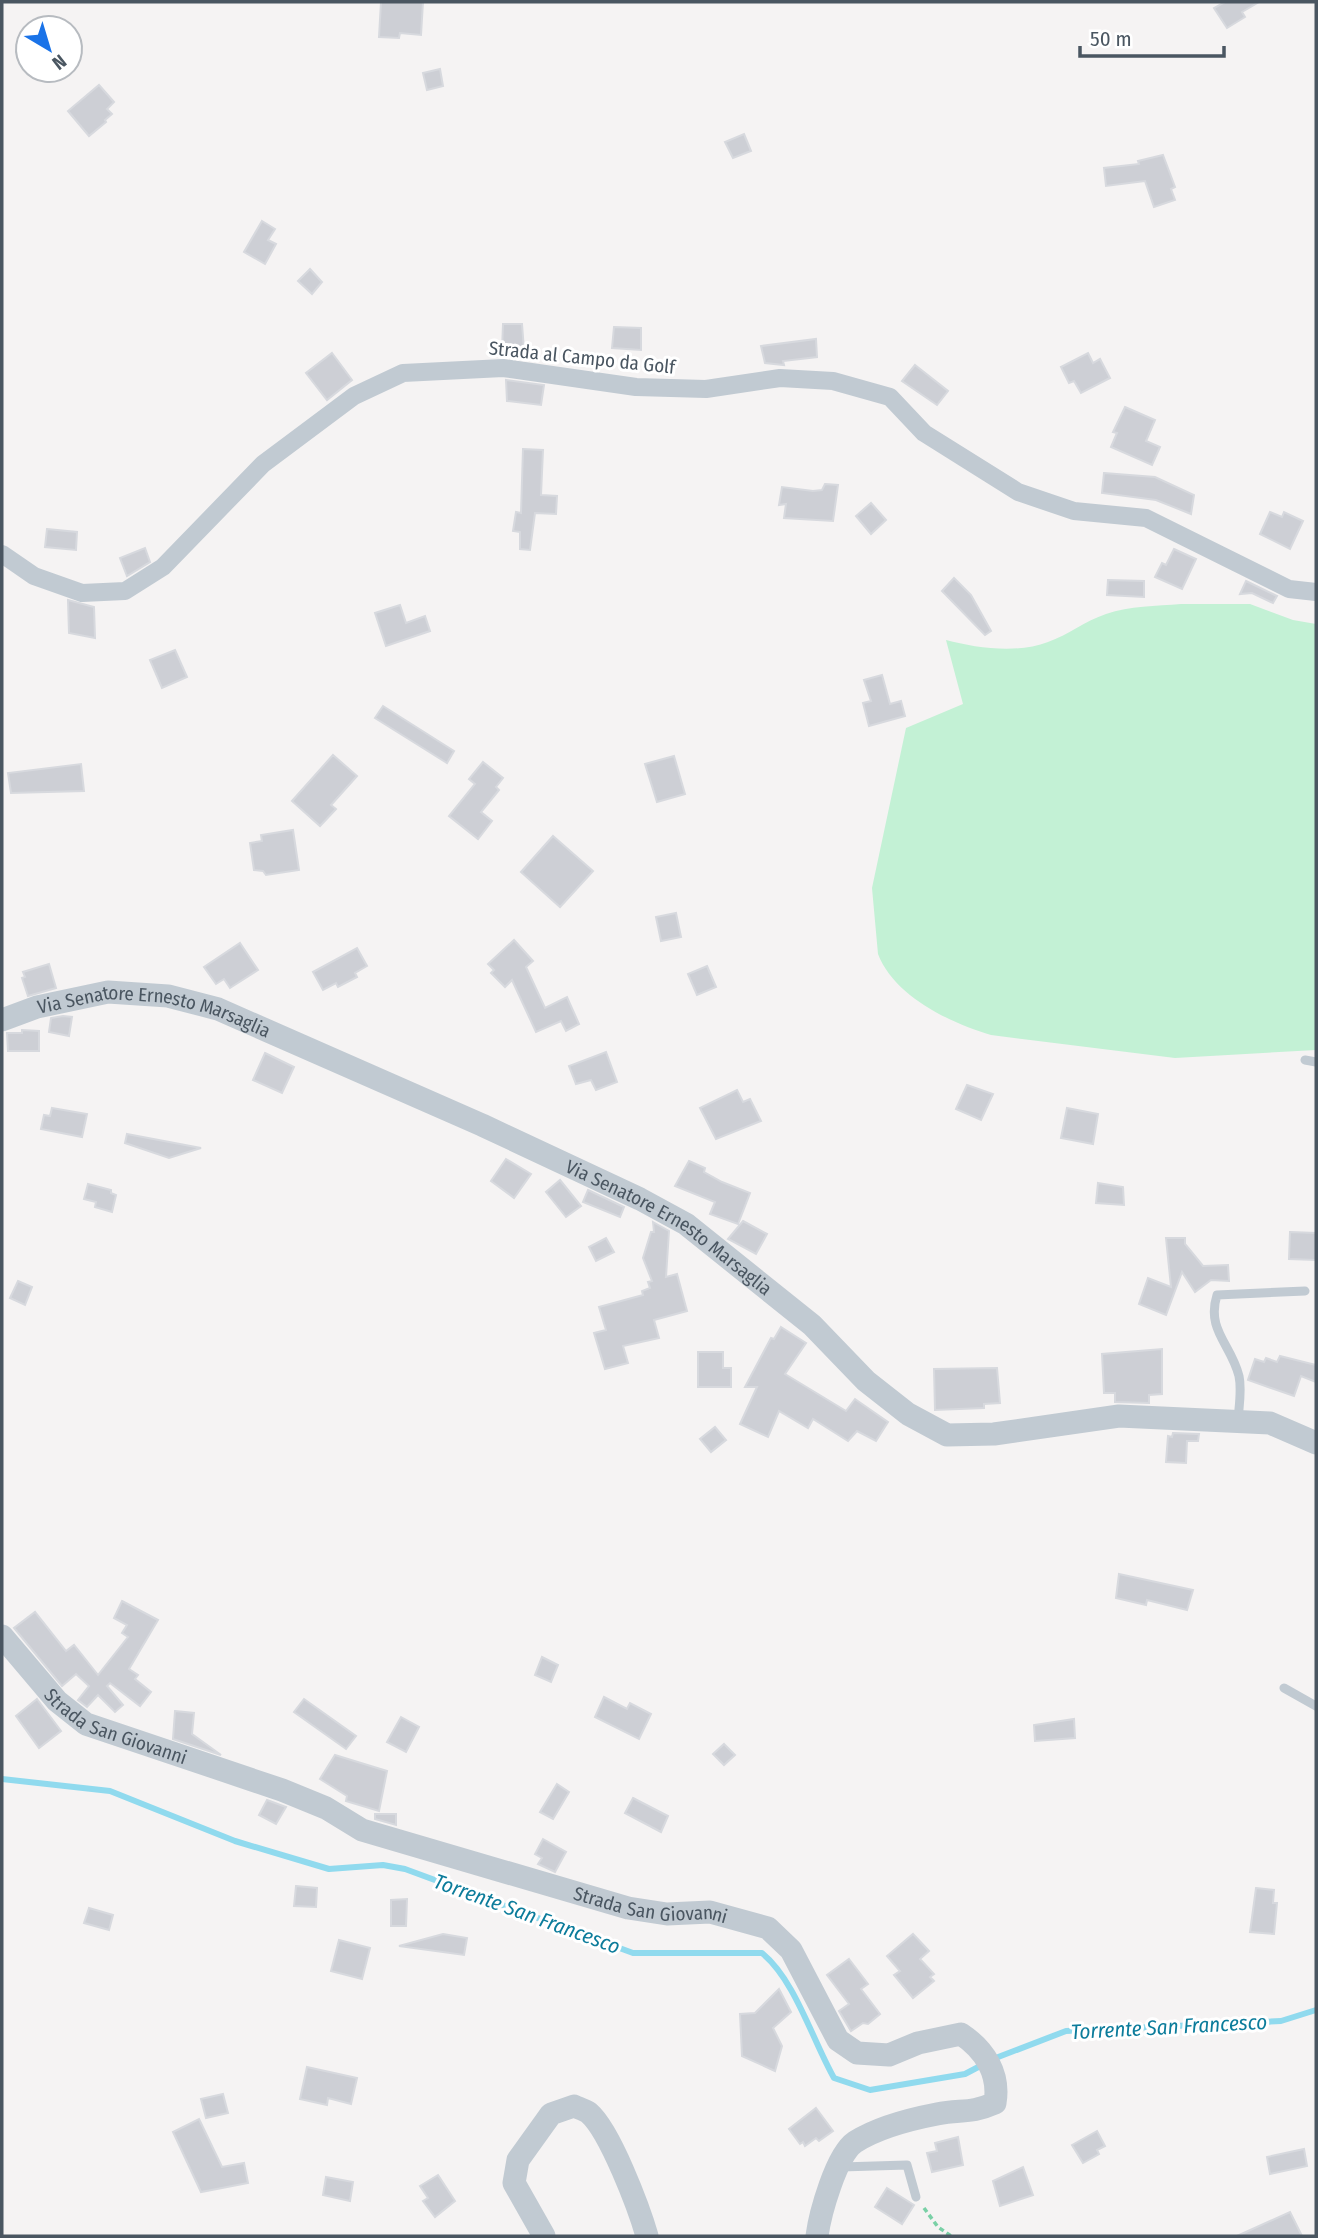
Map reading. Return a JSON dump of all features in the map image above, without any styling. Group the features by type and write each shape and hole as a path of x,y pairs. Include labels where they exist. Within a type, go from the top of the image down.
{"street":[{"name":"Strada al Campo da Golf","path":"2,554 34,576 82,593 125,591 163,567 263,464 355,396 403,373 503,368 636,387 706,389 780,378 833,381 890,397 924,433 1018,492 1074,511 1146,518 1289,589 1316,592"},
{"name":"Via Senatore Ernesto Marsaglia","path":"2,1020 37,1007 108,992 168,996 218,1009 482,1125 640,1199 686,1224 812,1325 866,1381 908,1414 947,1434 994,1434 1119,1416 1270,1423 1316,1443"},
{"name":"Strada San Giovanni","path":"2,1636 57,1701 86,1724 282,1790 326,1808 362,1830 628,1908 667,1913 710,1912 768,1928 791,1950 838,2040 857,2053 889,2055 918,2043 961,2034 978,2045 998,2084 995,2103 974,2112 938,2114 887,2128 853,2143 839,2167 819,2222 817,2236"},
{"path":"544,2236 514,2183 518,2160 551,2114 574,2106 588,2112 598,2125 629,2184 647,2236"}],"lane":[{"path":"1305,1060 1316,1062"},
{"path":"1237,1422 1240,1377 1217,1330 1212,1311 1217,1295 1305,1292"},
{"path":"1284,1688 1316,1706"},
{"path":"839,2167 907,2165 916,2197"}],"path":[{"path":"916,2197 938,2227 951,2236"}],"green space":[{"path":"1181,604 1250,604 1293,620 1316,624 1316,1050 1175,1058 991,1035 958,1023 925,1006 897,983 878,954 872,888 906,728 963,704 946,640 983,647 1023,648 1055,639 1115,611"}],"building":[{"path":"381,2 423,2 421,35 400,33 399,38 379,37"},
{"path":"1225,2 1259,2 1242,12 1245,17 1227,28 1214,8"},
{"path":"440,69 443,86 427,90 423,73"},
{"path":"99,85 114,102 107,109 112,114 89,136 68,111"},
{"path":"744,134 751,151 733,158 725,142"},
{"path":"1163,155 1175,187 1171,189 1175,200 1154,207 1145,181 1106,186 1104,168 1139,164 1138,161"},
{"path":"262,221 275,229 268,240 276,244 265,264 244,252"},
{"path":"310,269 322,282 312,294 298,281"},
{"path":"503,324 522,324 524,350 502,350"},
{"path":"614,327 641,328 641,350 612,348"},
{"path":"816,339 817,357 783,361 784,365 765,363 761,346"},
{"path":"332,353 352,380 327,400 306,373"},
{"path":"1088,353 1093,363 1100,359 1110,378 1081,393 1074,381 1069,383 1061,367"},
{"path":"915,365 948,391 937,405 902,381"},
{"path":"506,380 544,385 541,405 507,401"},
{"path":"1125,407 1155,420 1146,441 1160,447 1152,465 1111,447 1117,433 1113,432"},
{"path":"523,449 543,450 541,495 557,496 556,514 535,513 530,550 520,549 520,532 513,531 516,512 521,513"},
{"path":"1104,473 1155,477 1194,495 1191,514 1156,500 1102,493"},
{"path":"825,484 838,485 833,521 784,518 786,504 779,505 782,487 813,491 822,490"},
{"path":"871,503 886,520 871,534 856,516"},
{"path":"1270,512 1282,517 1284,512 1303,521 1290,549 1260,534"},
{"path":"47,529 77,532 76,550 45,547"},
{"path":"145,548 150,562 127,576 120,558"},
{"path":"1174,549 1196,559 1182,589 1155,577 1162,563 1166,565"},
{"path":"954,578 971,595 991,631 985,635 942,591"},
{"path":"1108,580 1144,581 1144,597 1107,595"},
{"path":"1246,581 1277,596 1273,603 1252,593 1240,594"},
{"path":"68,600 94,607 95,638 69,633"},
{"path":"400,605 406,623 425,616 430,631 386,646 375,613"},
{"path":"175,650 187,677 162,688 150,660"},
{"path":"882,675 890,704 901,701 905,716 869,726 863,703 871,701 864,680"},
{"path":"383,706 454,751 447,763 375,718"},
{"path":"333,755 357,776 331,805 336,809 320,826 292,801"},
{"path":"674,756 685,794 657,802 645,764"},
{"path":"483,762 503,778 496,787 499,790 481,812 492,821 478,839 449,816 475,784 469,779"},
{"path":"81,764 84,791 11,793 8,773"},
{"path":"293,830 299,870 266,875 263,871 254,870 250,843 262,841 261,835"},
{"path":"553,836 593,871 560,907 521,872"},
{"path":"676,913 681,937 661,941 656,917"},
{"path":"514,940 533,961 526,967 545,1008 567,997 579,1024 566,1031 561,1021 536,1032 512,980 505,987 491,973 494,970 488,964"},
{"path":"240,943 258,970 230,988 224,979 216,984 204,967"},
{"path":"357,948 367,966 355,973 357,977 338,987 336,983 323,990 313,972"},
{"path":"49,964 56,988 28,996 22,978 25,977 23,972"},
{"path":"707,966 716,987 697,995 688,974"},
{"path":"72,1017 69,1036 49,1032 51,1018"},
{"path":"22,1030 39,1031 39,1051 8,1051 7,1033 22,1033"},
{"path":"606,1052 617,1082 596,1090 591,1080 576,1084 569,1066"},
{"path":"265,1053 294,1067 282,1093 253,1080"},
{"path":"967,1085 993,1094 981,1120 956,1109"},
{"path":"737,1090 743,1102 750,1099 761,1121 716,1139 700,1108"},
{"path":"52,1108 87,1114 82,1137 41,1129 44,1115 50,1116"},
{"path":"1067,1108 1098,1114 1093,1144 1061,1138"},
{"path":"127,1134 201,1148 169,1158 125,1143"},
{"path":"506,1159 531,1174 514,1198 491,1181"},
{"path":"689,1161 705,1168 704,1172 722,1182 750,1193 738,1224 710,1214 715,1202 675,1186"},
{"path":"560,1180 581,1206 566,1217 546,1192"},
{"path":"1098,1183 1123,1187 1124,1205 1096,1203"},
{"path":"88,1184 111,1190 111,1193 116,1195 112,1212 95,1207 96,1202 84,1199"},
{"path":"588,1190 624,1207 620,1217 583,1202"},
{"path":"743,1221 767,1234 756,1254 728,1239"},
{"path":"653,1222 669,1231 666,1277 677,1274 687,1311 654,1320 659,1338 623,1346 628,1363 605,1369 594,1333 606,1330 599,1307 643,1295 642,1291 650,1288 648,1282 652,1281 643,1258 651,1232 654,1232"},
{"path":"1290,1232 1316,1233 1316,1260 1289,1259"},
{"path":"606,1238 614,1252 596,1261 589,1247"},
{"path":"1166,1238 1185,1238 1185,1244 1203,1266 1228,1265 1229,1281 1211,1280 1195,1292 1182,1272 1166,1315 1139,1304 1148,1278 1171,1287"},
{"path":"18,1281 32,1287 25,1305 10,1298"},
{"path":"781,1327 806,1343 785,1374 846,1411 855,1399 888,1422 876,1441 857,1431 848,1441 813,1419 808,1428 779,1411 768,1437 740,1424 757,1387 745,1387 771,1338 774,1339"},
{"path":"1162,1349 1162,1394 1149,1395 1149,1403 1115,1402 1115,1393 1104,1393 1102,1354"},
{"path":"698,1352 723,1352 723,1368 731,1368 731,1387 698,1387"},
{"path":"1280,1356 1316,1365 1316,1382 1301,1376 1294,1396 1248,1380 1255,1359 1264,1362 1266,1358 1277,1362"},
{"path":"997,1368 1000,1403 984,1404 984,1408 935,1410 934,1369"},
{"path":"715,1427 726,1440 711,1452 700,1439"},
{"path":"1173,1433 1199,1434 1198,1441 1187,1441 1186,1463 1166,1462 1168,1436 1172,1437"},
{"path":"1119,1574 1193,1590 1187,1610 1147,1600 1146,1605 1116,1598"},
{"path":"122,1601 158,1620 129,1669 138,1675 135,1679 151,1692 140,1706 110,1683 107,1686 123,1705 115,1712 98,1695 87,1707 78,1700 89,1686 76,1674 62,1686 14,1628 35,1612 66,1651 74,1645 98,1675 128,1637 122,1633 127,1625 114,1618"},
{"path":"542,1657 558,1665 551,1682 535,1675"},
{"path":"604,1697 627,1709 630,1703 651,1714 639,1739 595,1717"},
{"path":"37,1699 61,1731 39,1748 16,1716"},
{"path":"304,1699 356,1736 346,1749 294,1712"},
{"path":"175,1711 194,1713 192,1734 221,1755 173,1739"},
{"path":"401,1717 419,1727 406,1752 387,1742"},
{"path":"1074,1719 1075,1738 1035,1741 1034,1725"},
{"path":"724,1744 735,1755 724,1765 713,1754"},
{"path":"335,1755 387,1771 379,1811 346,1801 347,1796 320,1779"},
{"path":"557,1784 569,1792 553,1819 540,1812"},
{"path":"633,1798 668,1816 661,1832 625,1813"},
{"path":"267,1800 286,1807 276,1824 259,1815"},
{"path":"375,1814 396,1814 396,1825 375,1819"},
{"path":"543,1839 566,1852 555,1872 538,1864 542,1858 535,1854"},
{"path":"296,1886 317,1888 316,1907 294,1906"},
{"path":"1256,1888 1274,1890 1273,1903 1277,1903 1274,1934 1250,1932"},
{"path":"407,1899 406,1926 391,1926 391,1900"},
{"path":"89,1908 113,1915 109,1930 84,1923"},
{"path":"443,1934 467,1938 464,1955 399,1946"},
{"path":"913,1934 929,1951 920,1959 934,1974 930,1977 934,1981 913,1998 894,1975 900,1971 887,1956"},
{"path":"339,1940 370,1948 362,1979 331,1971"},
{"path":"849,1959 868,1984 861,1989 880,2014 868,2024 863,2023 851,2031 839,2011 849,2004 827,1975"},
{"path":"779,1989 791,2012 773,2028 782,2046 775,2071 742,2056 740,2014 755,2013"},
{"path":"307,2067 357,2078 351,2104 328,2098 327,2105 300,2099"},
{"path":"223,2094 228,2113 206,2118 201,2099"},
{"path":"816,2108 833,2131 819,2141 816,2138 805,2146 803,2142 800,2144 789,2129"},
{"path":"199,2119 222,2167 244,2163 248,2183 201,2192 173,2132"},
{"path":"1097,2131 1105,2146 1097,2150 1099,2154 1083,2163 1072,2145"},
{"path":"958,2137 963,2165 932,2172 927,2153 937,2151 935,2143"},
{"path":"1304,2149 1307,2166 1270,2174 1267,2157"},
{"path":"1023,2167 1033,2195 1000,2206 993,2181"},
{"path":"438,2175 455,2201 435,2217 423,2201 428,2198 420,2186"},
{"path":"326,2177 353,2182 350,2201 323,2195"},
{"path":"887,2188 914,2205 902,2224 875,2207"},
{"path":"1290,2212 1302,2236 1237,2236"}],"waterway":[{"name":"Torrente San Francesco","path":"2,1779 110,1791 235,1841 329,1869 383,1865 405,1869 633,1953 762,1953 784,1978 834,2078 870,2090 965,2074 984,2064"},
{"name":"Torrente San Francesco","path":"993,2059 1066,2031 1281,2021 1316,2010"}]}
